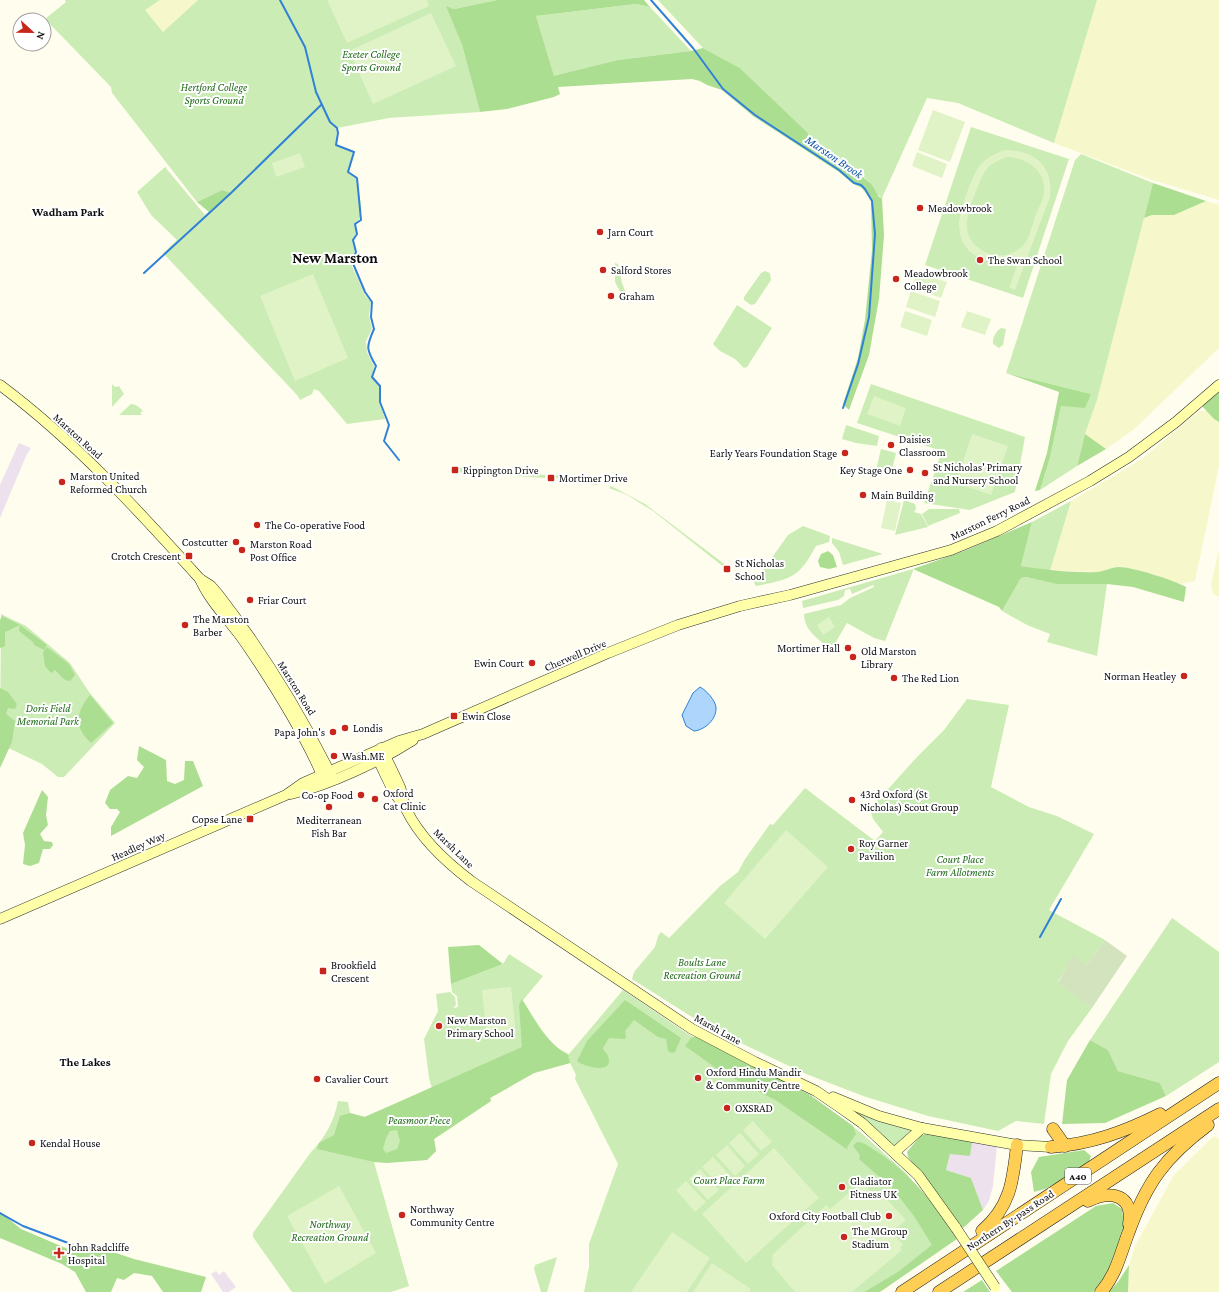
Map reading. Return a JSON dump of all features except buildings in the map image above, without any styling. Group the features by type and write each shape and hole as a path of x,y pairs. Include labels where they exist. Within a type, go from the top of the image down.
{"highway":[{"path":"1051,1147 1092,1141 1119,1133 1217,1084"},
{"name":"Northern By-pass Road","path":"902,1292 1217,1084"},
{"name":"Northern By-pass Road","path":"939,1292 1219,1109"},
{"path":"1101,1292 1114,1274 1127,1235 1149,1186 1169,1158 1184,1143 1219,1118"},
{"path":"1053,1130 1065,1146"},
{"path":"940,1266 994,1221 1004,1204 1013,1180 1017,1145"},
{"path":"1051,1220 1092,1199 1104,1195 1117,1196 1130,1208 1127,1235"}],"main road":[{"name":"Marston Road","path":"0,385 76,449 126,497 200,579 206,591 243,640 285,703 329,777"},
{"name":"Marston Ferry Road","path":"740,606 790,595 951,550 997,531 1090,481 1130,457 1176,422 1219,385"},
{"name":"Cherwell Drive","path":"329,777 380,754 397,749 423,734 656,633 740,606"},
{"name":"Cherwell Drive","path":"380,754 399,741 423,734"},
{"name":"Marsh Lane","path":"380,754 391,777 394,793 404,806 419,831 446,861 471,881 692,1029 816,1091 862,1123 895,1152 918,1175 997,1289"},
{"name":"Headley Way","path":"0,919 286,795 303,783 329,777"},
{"path":"816,1091 879,1116 922,1128 1017,1145 1051,1147"},
{"path":"895,1152 922,1128"}],"shaded area":[{"path":"19,443 31,448 26,456 0,518 0,485"},
{"path":"972,1142 997,1145 993,1186 989,1201 983,1210 971,1178 946,1170 950,1154"},
{"path":"216,1271 219,1275 224,1271 236,1287 229,1292 223,1292 211,1274"}],"green space":[{"path":"65,0 160,0 145,10 163,32 198,0 497,0 454,9 447,7 462,45 480,112 389,118 337,128 336,145 354,152 348,172 357,178 361,213 355,225 357,231 353,238 355,250 351,264 365,295 371,302 369,315 372,329 366,341 367,352 374,366 372,377 379,385 379,400 385,419 347,424 319,391 314,389 312,394 300,400 297,395 163,253 177,240 151,215 137,192 165,167 205,215 230,193 222,190 197,202 112,93 111,87 52,26 52,13 66,2"},
{"path":"160,0 198,0 163,32 145,10"},
{"path":"327,0 427,0 429,6 347,43"},
{"path":"497,0 644,0 650,7 636,4 536,16 554,76 618,60 691,51 703,48 740,68 808,133 809,140 863,177 872,185 879,197 882,198 884,235 879,299 869,355 849,410 843,404 858,358 865,320 872,250 871,200 862,188 852,183 839,172 753,116 722,90 692,79 558,87 560,94 554,97 507,109 480,112 462,45 446,6 454,9"},
{"path":"658,0 1097,0 1054,143 958,103 927,98 882,198 864,177 809,139 808,133 740,68 703,48"},
{"path":"1097,0 1219,0 1219,200 1152,180 1054,143"},
{"path":"636,4 650,7 691,51 618,60 554,77 536,16"},
{"name":"Exeter College Sports Ground","path":"431,13 456,66 373,104 349,51"},
{"path":"933,110 965,122 950,162 918,150"},
{"path":"971,127 1069,159 1023,298 925,265"},
{"path":"1005,150 1025,153 1040,162 1049,177 1050,186 1050,197 1015,290 1009,288 1020,257 999,262 980,258 965,246 961,237 959,225 961,211 977,169 986,159","holes":["1007,157 1027,162 1038,171 1043,183 1043,197 1027,240 1023,245 1019,249 1008,254 990,254 985,252 971,240 968,234 967,219 980,182 990,165"]},
{"path":"917,152 947,164 942,178 912,166"},
{"path":"300,153 305,167 276,177 272,163"},
{"path":"1081,154 1153,183 1097,400 1085,434 1077,466 1040,490 1050,458 1061,406 1091,394 1006,373 1075,160"},
{"path":"1153,183 1206,201 1174,215 1152,215 1144,218"},
{"path":"222,190 231,193 209,212 197,202"},
{"path":"1206,201 1219,205 1219,348 1133,430 1106,449 1085,434 1097,400 1144,218 1152,215 1174,215"},
{"path":"615,263 618,264 626,293 623,297 615,282"},
{"path":"765,271 770,273 771,280 755,304 751,305 744,300 744,297 761,273"},
{"path":"917,272 947,282 941,298 912,288"},
{"path":"313,274 348,358 295,381 260,296"},
{"path":"911,291 940,301 935,317 906,307"},
{"path":"737,305 772,328 747,367 744,368 735,359 720,351 713,344"},
{"path":"905,311 932,320 927,336 900,327"},
{"path":"967,311 991,319 985,335 961,327"},
{"path":"1001,328 1006,329 1003,345 999,348 993,344 993,339"},
{"path":"1006,373 1091,394 1085,408 1061,406 1050,458 1040,490 1035,491 1047,453 1059,392"},
{"path":"112,384 115,387 119,386 124,394 112,407"},
{"path":"871,384 1025,437 1015,492 970,510 924,503 942,451 857,423"},
{"path":"1219,389 1219,422 1214,419 1201,405"},
{"path":"874,396 906,408 900,426 867,414"},
{"path":"131,404 136,405 143,411 140,413 142,415 119,415"},
{"path":"1199,411 1207,411 1214,419 1219,421 1219,466 1195,581 1180,584 1155,575 1119,567 1099,572 1050,571 1071,501 1142,459"},
{"path":"846,425 879,436 877,446 842,439"},
{"path":"972,434 1008,446 991,495 956,483"},
{"path":"1085,434 1106,449 1077,466"},
{"path":"881,449 896,453 891,473 876,470"},
{"path":"450,467 545,475 545,478 456,472 457,469"},
{"path":"554,475 587,479 599,483 597,485 558,480 558,478 554,478"},
{"path":"611,486 645,504 729,569 725,568 653,511 627,495 609,488"},
{"path":"887,500 901,503 895,531 881,528"},
{"path":"904,500 915,504 916,509 914,512 921,514 928,527 895,535"},
{"path":"1071,501 1050,571 1021,566 1032,522"},
{"path":"929,509 959,509 960,513 928,526 922,514"},
{"path":"1032,522 1021,566 1079,572 1098,572 1119,567 1143,571 1186,587 1184,602 1133,587 1107,584 1056,584 1026,577 1021,578 1002,611 999,607 913,569 964,551"},
{"path":"803,526 830,536 829,542 816,546 804,565 793,575 786,579 756,586 754,583 788,535"},
{"path":"832,538 883,554 843,565 839,552 832,543"},
{"path":"1219,550 1219,597 1213,594 1211,584"},
{"path":"828,551 833,555 837,567 829,569 820,567 818,561 821,554"},
{"path":"913,569 885,641 874,638 847,623 831,650 809,630 804,614 841,605 850,598 874,587 873,585 852,594 850,589 845,590 844,596 838,600 803,608 802,601"},
{"path":"1026,577 1056,584 1107,584 1097,656 1047,642 1050,634 1027,625 1002,611 1021,578"},
{"name":"Doris Field Memorial Park","path":"1,614 26,626 70,663 89,692 115,723 64,777 58,777 42,764 0,744"},
{"path":"2,616 20,625 5,632 5,646 0,648 0,620"},
{"path":"829,617 835,627 823,635 817,625"},
{"path":"20,625 47,645 44,650 34,645 33,642 19,631"},
{"path":"47,647 69,664 75,675 70,681 65,680 55,670 51,673 45,666 43,652"},
{"path":"0,688 8,692 17,704 15,709 8,708 6,714 15,721 12,742 0,768"},
{"path":"90,695 113,723 91,743 85,737 79,726 78,720 81,708"},
{"path":"967,699 1009,705 991,787 1029,807 1057,816 1094,834 1049,910 1105,940 1087,965 1073,956 1058,982 1092,1008 1068,1041 1051,1074 1044,1124 1016,1121 998,1131 928,1116 866,1097 806,1074 711,1029 632,979 634,972 655,947 658,936 661,932 669,938 720,886 738,872 745,859 770,824 773,825 805,788 875,841 883,832 873,819 870,809 917,757 944,730"},
{"path":"139,746 166,760 167,781 175,784 184,780 185,761 193,761 203,786 111,836 111,827 120,812 117,809 110,809 105,803 110,790 128,776 137,778 144,767 137,760"},
{"path":"42,790 48,797 46,815 48,825 40,834 44,841 52,842 53,845 50,849 43,849 39,863 30,866 23,864 25,845 23,833"},
{"path":"786,830 828,867 765,939 724,903"},
{"path":"1172,918 1219,952 1219,1062 1166,1096 1160,1083 1118,1071 1108,1050 1090,1040"},
{"path":"1105,940 1127,956 1092,1008 1058,983 1073,955 1087,965"},
{"path":"479,945 503,964 451,984 448,947"},
{"name":"Court Place Farm","path":"509,954 543,976 519,1005 555,1047 569,1054 623,990 688,1034 810,1095 859,1131 906,1173 952,1231 899,1271 864,1292 584,1292 589,1267 589,1244 618,1164 575,1079 576,1075 570,1063 534,1073 490,1098 491,1101 434,1139 436,1151 427,1160 374,1162 409,1286 391,1292 292,1292 253,1237 253,1233 324,1136 334,1116 338,1101 348,1102 350,1113 364,1117 432,1088 429,1078 424,1039 438,1011 436,994 450,992 455,997 456,1005 453,1008 458,1007 457,996 452,992 451,984 503,964"},
{"path":"511,987 516,1034 487,1037 482,990"},
{"name":"Peasmoor Piece","path":"522,999 547,1037 568,1055 570,1063 534,1073 490,1098 491,1101 434,1139 436,1151 427,1160 387,1163 374,1162 317,1149 319,1143 334,1135 340,1116 350,1113 365,1117 522,1047 519,1005","holes":["397,1130 400,1141 397,1149 386,1153 383,1149 390,1131"]},
{"path":"625,1000 681,1038 675,1052 672,1053 668,1051 666,1039 658,1037 634,1020 625,1031 625,1039 609,1038 603,1048 608,1056 609,1062 607,1066 603,1068 592,1067 577,1061 587,1041"},
{"path":"698,1036 810,1095 853,1126 856,1134 847,1147 848,1150 777,1101 723,1073 685,1046 691,1038"},
{"path":"1090,1040 1108,1050 1118,1071 1160,1083 1166,1096 1105,1123 1062,1124 1067,1080"},
{"path":"842,1103 914,1129 896,1146 892,1146"},
{"path":"753,1121 772,1142 761,1151 743,1130"},
{"path":"740,1133 759,1154 748,1164 729,1143"},
{"path":"929,1134 972,1142 970,1156 950,1154 946,1170 971,1178 983,1210 963,1228 908,1157 907,1152 921,1135"},
{"path":"1214,1136 1219,1139 1219,1292 1128,1292 1129,1265 1135,1246 1174,1175"},
{"path":"857,1142 866,1144 887,1158 910,1178 940,1213 957,1239 880,1292 864,1292 899,1271 932,1245 914,1216 892,1188 859,1159 860,1155 853,1146"},
{"path":"727,1145 745,1166 735,1176 716,1155"},
{"path":"774,1148 819,1198 746,1263 702,1214"},
{"path":"1084,1150 1091,1156 1088,1165 1045,1189 1034,1192 1031,1172 1039,1157"},
{"path":"713,1157 732,1178 722,1188 702,1167"},
{"path":"700,1169 719,1190 708,1200 689,1179"},
{"path":"686,1181 706,1202 695,1212 676,1190"},
{"name":"The MGroup Stadium","path":"863,1182 874,1195 879,1191 906,1220 892,1232 903,1245 900,1248 902,1250 852,1292 795,1292 772,1265 773,1254 826,1205 830,1209"},
{"name":"Northway Recreation Ground","path":"339,1186 376,1253 325,1284 287,1216"},
{"path":"1113,1203 1122,1209 1125,1231 1104,1282 1093,1292 1012,1292 996,1271 1096,1206"},
{"path":"0,1212 21,1229 68,1249 85,1252 88,1246 206,1277 201,1292 163,1292 152,1276 134,1273 124,1280 117,1278 111,1292 86,1292 75,1272 62,1264 0,1238"},
{"path":"672,1232 710,1258 687,1292 631,1292"},
{"path":"557,1257 547,1292 541,1292 534,1269 535,1265"},
{"path":"712,1263 751,1289 749,1292 693,1292"},
{"path":"1129,1265 1128,1292 1109,1292 1118,1282"},
{"path":"982,1280 990,1292 963,1292"}],"water":[{"path":"700,687 712,698 716,711 715,716 710,723 702,729 694,731 686,726 682,715 693,693"}],"waterway":[{"path":"280,0 305,47 316,92 330,122 337,128 338,133 336,145 354,152 348,172 357,178 361,220 355,224 357,234 353,240 356,252 352,261 365,292 372,302 371,317 374,329 368,344 368,348 370,356 376,366 372,377 380,386 380,402 389,425 384,441 399,460"},
{"name":"Marston Brook","path":"651,0 693,48 723,89 755,115 839,170 854,183 861,185 872,201 875,234 869,317 858,364 843,408"},
{"path":"144,273 231,193 321,105"},
{"path":"1040,937 1061,899"},
{"path":"0,1213 23,1226 92,1252"}],"place":[{"name":"Meadowbrook","path":"920,208"},
{"name":"Jarn Court","path":"600,232"},
{"name":"The Swan School","path":"980,260"},
{"name":"Salford Stores","path":"603,270"},
{"name":"Meadowbrook College","path":"896,279"},
{"name":"Graham","path":"611,296"},
{"name":"Daisies Classroom","path":"891,445"},
{"name":"Early Years Foundation Stage","path":"845,453"},
{"name":"Rippington Drive","path":"455,470"},
{"name":"Key Stage One","path":"910,470"},
{"name":"St Nicholas' Primary and Nursery School","path":"925,473"},
{"name":"Mortimer Drive","path":"551,478"},
{"name":"Marston United Reformed Church","path":"62,482"},
{"name":"Main Building","path":"863,495"},
{"name":"The Co-operative Food","path":"257,525"},
{"name":"Costcutter","path":"236,542"},
{"name":"Marston Road Post Office","path":"242,550"},
{"name":"Crotch Crescent","path":"189,556"},
{"name":"St Nicholas School","path":"727,569"},
{"name":"Friar Court","path":"250,600"},
{"name":"The Marston Barber","path":"185,625"},
{"name":"Mortimer Hall","path":"848,648"},
{"name":"Old Marston Library","path":"853,657"},
{"name":"Ewin Court","path":"532,663"},
{"name":"Norman Heatley","path":"1184,676"},
{"name":"The Red Lion","path":"894,678"},
{"name":"Ewin Close","path":"454,716"},
{"name":"Londis","path":"345,728"},
{"name":"Papa John's","path":"333,732"},
{"name":"Wash.ME","path":"334,756"},
{"name":"Co-op Food","path":"361,795"},
{"name":"Oxford Cat Clinic","path":"375,799"},
{"name":"43rd Oxford (St Nicholas) Scout Group","path":"852,800"},
{"name":"Mediterranean Fish Bar","path":"329,807"},
{"name":"Copse Lane","path":"250,819"},
{"name":"Roy Garner Pavilion","path":"851,849"},
{"name":"Brookfield Crescent","path":"323,971"},
{"name":"New Marston Primary School","path":"439,1026"},
{"name":"Oxford Hindu Mandir & Community Centre","path":"698,1078"},
{"name":"Cavalier Court","path":"317,1079"},
{"name":"OXSRAD","path":"727,1108"},
{"name":"Kendal House","path":"32,1143"},
{"name":"Gladiator Fitness UK","path":"842,1187"},
{"name":"Northway Community Centre","path":"402,1215"},
{"name":"Oxford City Football Club","path":"889,1216"},
{"name":"The MGroup Stadium","path":"844,1237"},
{"name":"John Radcliffe Hospital","path":"59,1253"}],"district":[{"name":"Wadham Park","path":"68,212"},
{"name":"New Marston","path":"335,258"},
{"name":"The Lakes","path":"85,1062"}],"park label":[{"name":"Hertford College Sports Ground","path":"214,93"},
{"name":"Court Place Farm Allotments","path":"960,865"},
{"name":"Boults Lane Recreation Ground","path":"702,968"}]}
